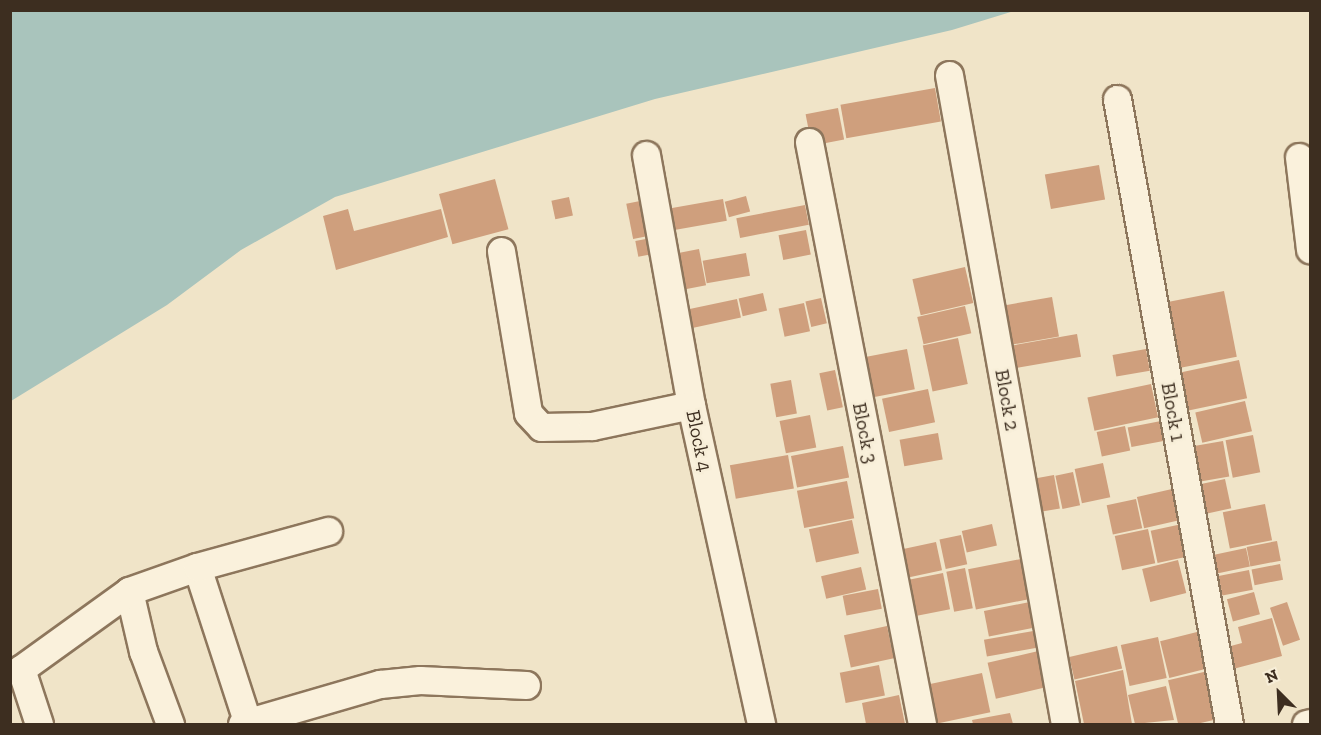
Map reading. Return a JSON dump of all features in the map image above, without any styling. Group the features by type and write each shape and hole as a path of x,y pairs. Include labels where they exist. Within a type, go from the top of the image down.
{"street":[{"name":"Block 2","path":"949,75 1065,724"},
{"name":"Block 1","path":"1117,99 1229,724"},
{"name":"Block 3","path":"809,142 922,724"},
{"name":"Block 4","path":"646,155 691,405 761,724"},
{"path":"1299,157 1311,249"},
{"path":"501,251 528,412 541,427 592,426 691,405"},
{"path":"39,724 21,669 129,591 197,567 328,531"},
{"path":"197,567 246,724 381,684 420,680 526,685"},
{"path":"129,591 143,651 170,724"},
{"path":"1306,724 1311,723"}],"water":[{"path":"11,10 1014,11 952,30 655,99 335,197 241,250 167,305 11,401"}],"building":[{"path":"935,88 941,121 846,138 840,105"},
{"path":"838,108 844,139 812,146 806,114"},
{"path":"1099,165 1105,199 1051,209 1045,175"},
{"path":"495,179 508,229 452,244 439,194"},
{"path":"746,196 750,211 729,217 725,202"},
{"path":"569,197 573,216 555,219 551,201"},
{"path":"723,199 727,221 672,230 668,209"},
{"path":"640,201 647,236 633,239 626,204"},
{"path":"805,205 809,225 740,238 736,218"},
{"path":"348,209 354,231 441,209 448,237 336,270 323,216"},
{"path":"806,230 811,255 783,260 779,235"},
{"path":"651,238 654,254 638,257 635,241"},
{"path":"699,249 706,285 682,290 674,254"},
{"path":"746,253 750,276 707,283 703,261"},
{"path":"965,267 973,303 921,315 912,279"},
{"path":"1224,291 1237,357 1173,369 1160,303"},
{"path":"763,293 767,311 743,316 739,299"},
{"path":"1052,297 1059,336 1007,346 1000,306"},
{"path":"821,298 827,323 811,327 805,302"},
{"path":"737,299 741,318 690,328 686,310"},
{"path":"804,303 810,331 785,337 779,308"},
{"path":"965,306 971,333 924,344 917,317"},
{"path":"1077,334 1081,357 1012,369 1008,346"},
{"path":"958,338 968,384 933,391 923,345"},
{"path":"907,349 915,389 863,399 855,359"},
{"path":"1146,349 1150,371 1116,377 1113,355"},
{"path":"1239,360 1247,398 1183,412 1174,374"},
{"path":"835,370 843,407 827,410 819,373"},
{"path":"791,380 797,413 776,417 770,384"},
{"path":"1151,384 1158,417 1094,431 1087,398"},
{"path":"928,389 935,422 889,432 882,399"},
{"path":"1245,401 1252,431 1202,443 1195,412"},
{"path":"810,415 816,447 786,453 780,421"},
{"path":"1161,421 1165,441 1131,447 1128,427"},
{"path":"1125,426 1130,450 1102,456 1097,432"},
{"path":"938,433 943,460 904,466 900,440"},
{"path":"1253,435 1260,472 1233,478 1226,440"},
{"path":"1223,441 1229,476 1192,483 1186,448"},
{"path":"843,446 849,477 797,488 791,456"},
{"path":"788,455 794,488 736,499 730,465"},
{"path":"1103,463 1110,497 1082,503 1075,469"},
{"path":"1073,472 1080,505 1062,509 1055,476"},
{"path":"1054,475 1060,508 1042,512 1036,478"},
{"path":"1225,479 1231,508 1204,514 1198,485"},
{"path":"847,481 854,518 804,528 797,491"},
{"path":"1172,489 1179,520 1144,528 1137,497"},
{"path":"1136,499 1142,528 1113,535 1107,505"},
{"path":"1265,504 1272,540 1230,549 1223,512"},
{"path":"852,520 859,553 816,562 809,529"},
{"path":"992,524 997,545 967,552 962,531"},
{"path":"1182,524 1189,556 1158,563 1151,531"},
{"path":"1148,529 1155,563 1122,570 1115,536"},
{"path":"961,535 967,564 946,569 939,540"},
{"path":"1277,541 1281,561 1250,567 1247,547"},
{"path":"936,542 942,570 906,578 900,550"},
{"path":"1246,548 1250,567 1215,574 1211,555"},
{"path":"1026,558 1034,598 976,610 968,569"},
{"path":"1178,560 1186,593 1150,602 1142,569"},
{"path":"1280,564 1283,580 1255,585 1252,570"},
{"path":"861,567 866,589 826,599 821,576"},
{"path":"965,568 973,608 954,612 946,572"},
{"path":"1249,570 1253,590 1222,596 1219,576"},
{"path":"943,573 950,609 907,618 900,581"},
{"path":"878,589 882,609 846,616 843,596"},
{"path":"1254,592 1260,614 1233,621 1227,599"},
{"path":"1035,601 1040,627 989,636 984,611"},
{"path":"1287,602 1300,640 1283,646 1270,608"},
{"path":"1272,618 1282,656 1233,669 1227,647 1242,643 1238,627"},
{"path":"887,626 894,658 851,667 844,635"},
{"path":"1045,629 1048,646 987,657 984,640"},
{"path":"1197,632 1206,669 1169,678 1160,641"},
{"path":"1158,637 1167,678 1130,686 1121,645"},
{"path":"1117,646 1122,668 1074,679 1069,657"},
{"path":"1047,649 1055,685 996,699 988,663"},
{"path":"879,665 885,695 846,703 840,673"},
{"path":"1123,670 1132,724 1084,724 1075,681"},
{"path":"1208,671 1219,719 1196,724 1178,724 1168,680"},
{"path":"982,673 990,712 933,724 924,685"},
{"path":"1166,686 1174,720 1135,724 1128,695"},
{"path":"899,695 905,724 866,724 862,703"},
{"path":"1010,713 1013,724 973,724 972,720"}]}
